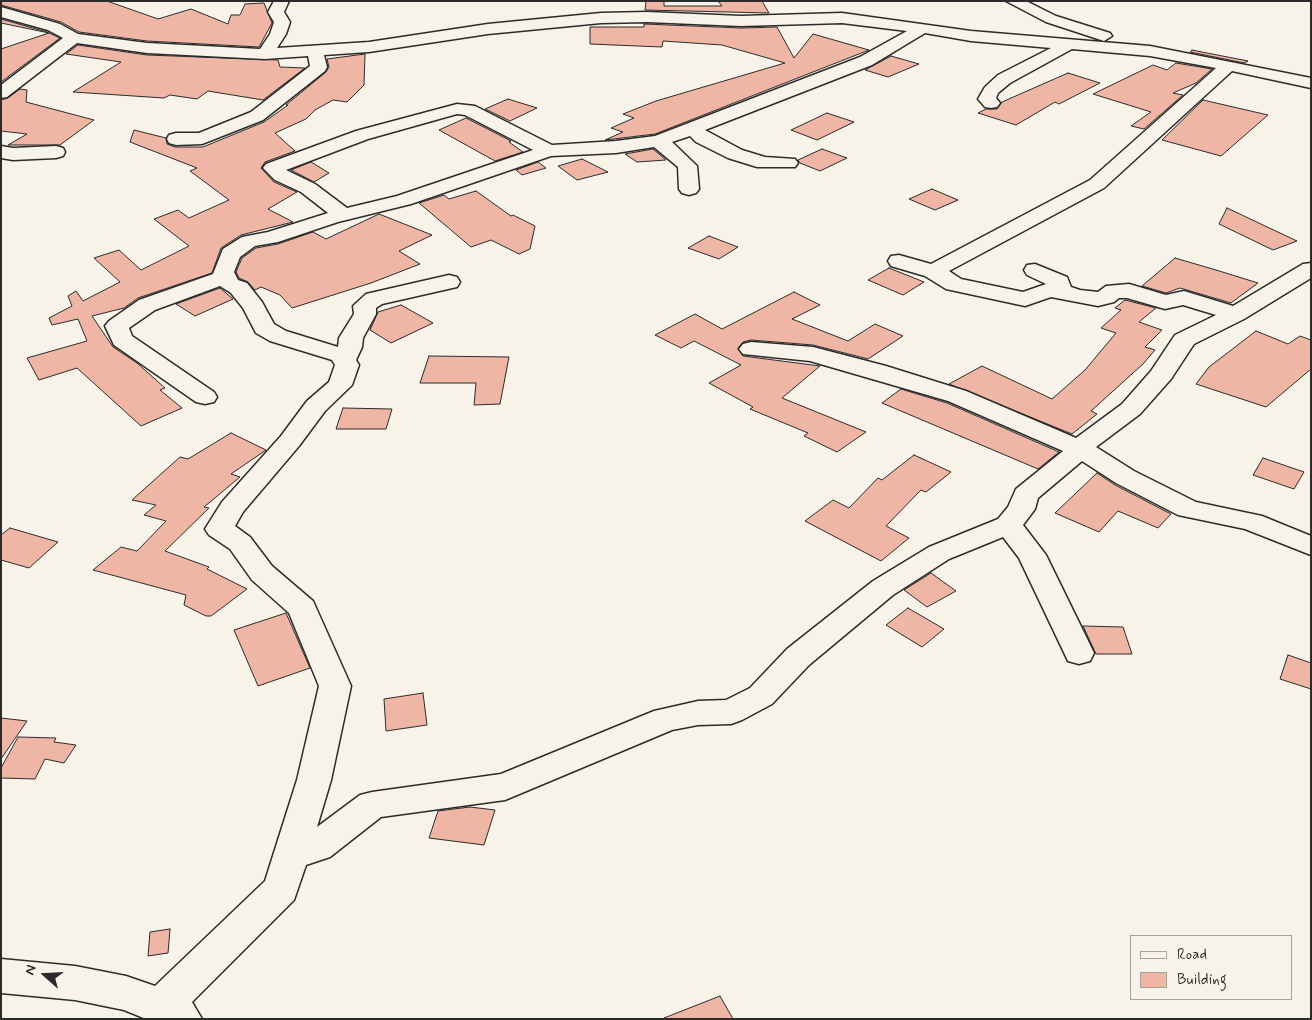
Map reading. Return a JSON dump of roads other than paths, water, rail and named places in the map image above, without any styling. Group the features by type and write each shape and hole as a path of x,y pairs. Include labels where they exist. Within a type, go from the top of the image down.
{"street":[{"path":"264,54 278,34 282,22 276,12 282,1"},
{"path":"1013,1 1051,19 1150,52"},
{"path":"810,4 842,18"},
{"path":"736,5 735,14 741,21"},
{"path":"842,18 842,13 855,5"},
{"path":"2,13 54,27 74,38 264,54 369,47 488,29 601,18 647,17 741,21 842,18 876,21 970,36 1150,52 1229,65 1311,83"},
{"path":"1,976 75,983 126,993 172,1012 281,889 314,780 335,686 302,608 262,572 240,543 219,529 232,508 290,441 316,406 340,385 347,364 340,355 278,336 264,328 254,307 238,288 229,284 223,272 231,254 248,242 271,238 344,215 404,200 549,150 616,147 658,141 866,61 921,29"},
{"path":"970,36 1000,57 1026,68"},
{"path":"1,93 74,38"},
{"path":"991,103 987,99 991,91 1004,79 1070,44"},
{"path":"176,140 202,138 257,116 319,67 315,51"},
{"path":"933,271 1097,184 1229,65"},
{"path":"1,73 24,74"},
{"path":"344,215 308,188 282,176 273,168 362,135 457,109 469,110 549,150"},
{"path":"693,128 703,138 735,154 764,162 788,162"},
{"path":"658,141 687,166 689,189"},
{"path":"1,152 13,154 56,152"},
{"path":"899,261 933,271 954,284 1025,299 1048,290 1060,290 1077,296 1098,299 1106,298 1114,291 1130,291 1165,302 1184,298 1236,314"},
{"path":"291,855 317,847 372,805 505,787 666,718 698,713 731,712 761,696 798,657 883,588 939,552 1008,525 1021,509 1026,495 1074,455 1079,448 1131,409 1162,374 1168,361 1181,347 1183,340 1236,314 1311,269"},
{"path":"1035,270 1059,282 1060,290"},
{"path":"205,397 122,340 117,326 147,305 226,277"},
{"path":"344,360 350,347 351,338 365,314 364,306 374,298 449,282"},
{"path":"751,349 813,354 839,363 877,371 957,396 1079,448 1125,477 1188,509 1252,522 1311,546"},
{"path":"1008,525 1032,555 1080,653"}]}
